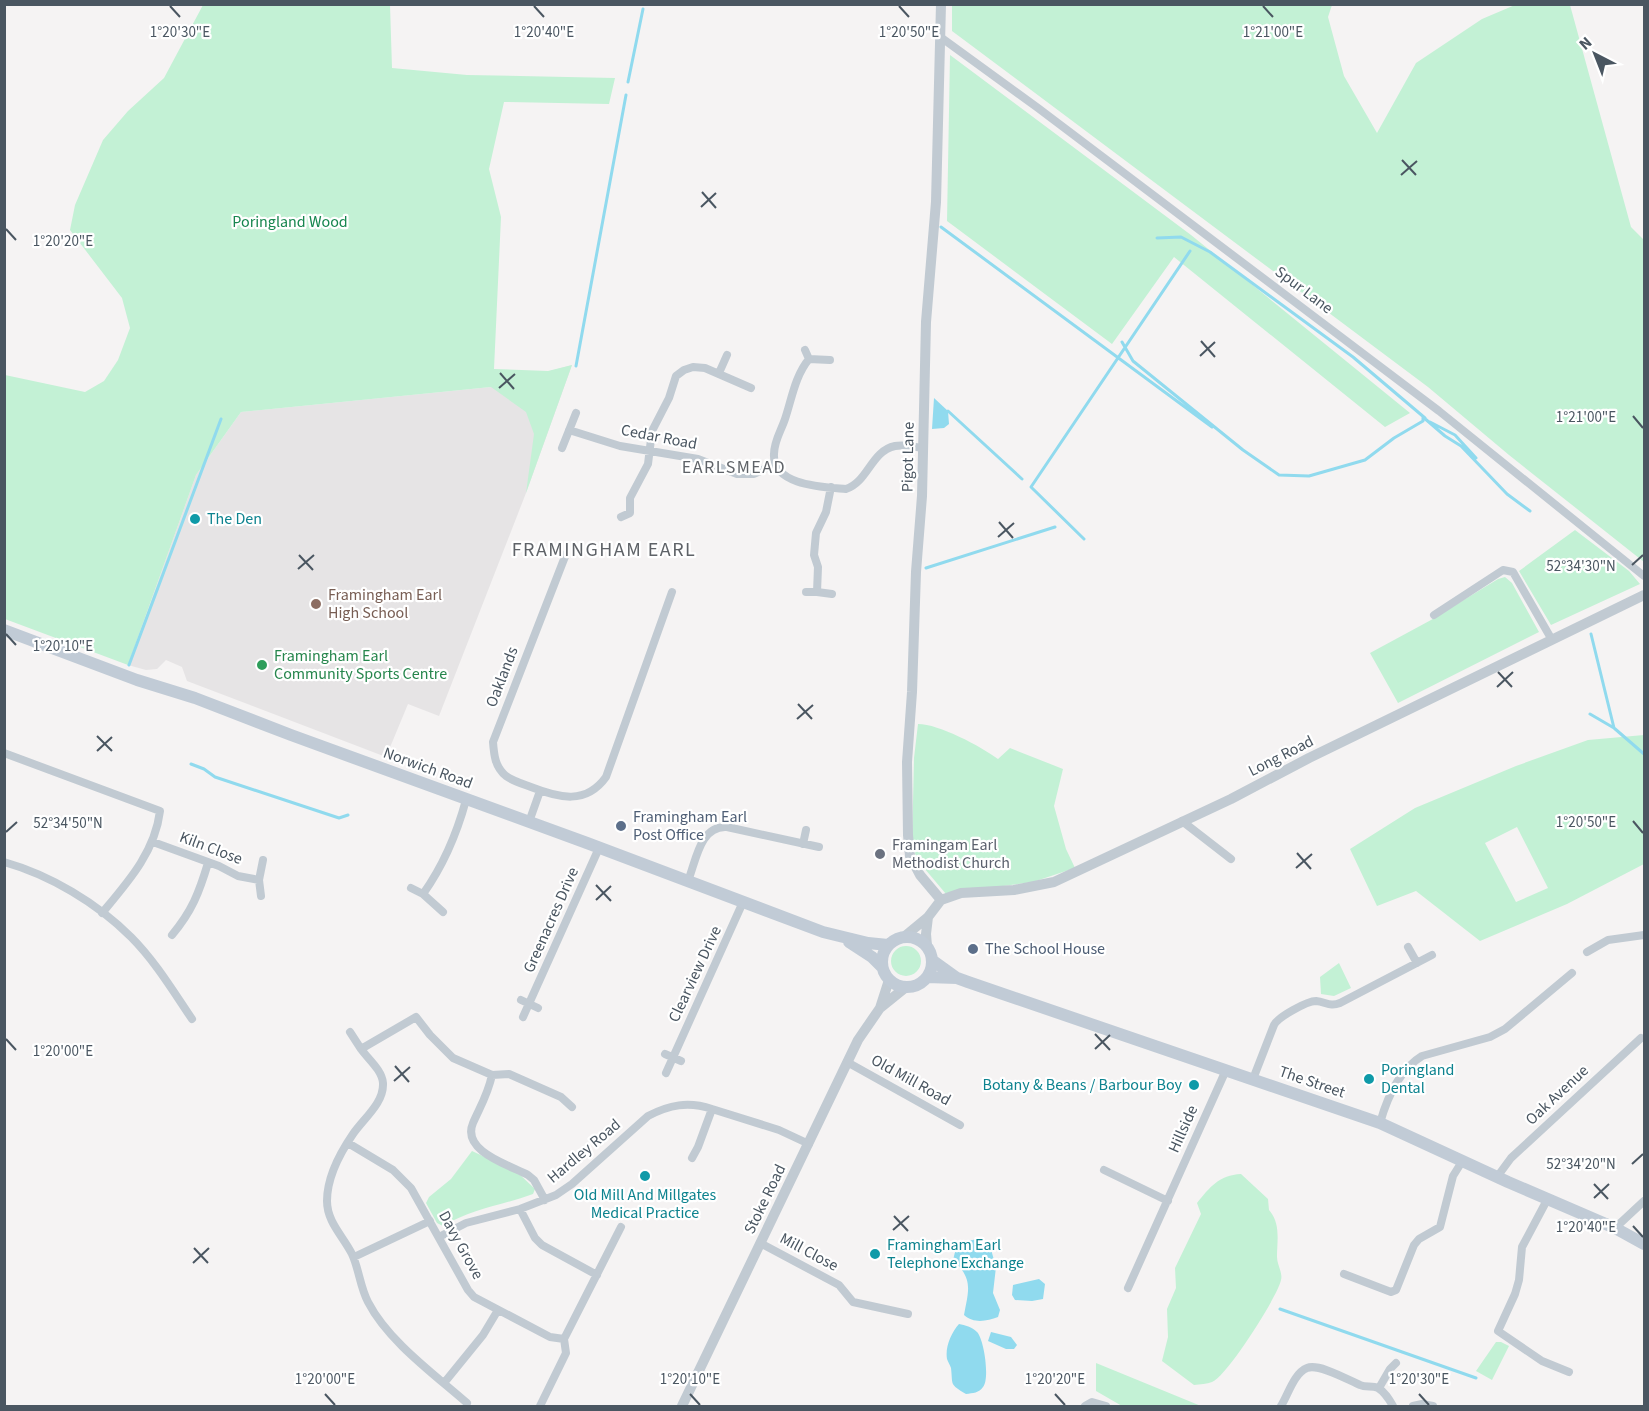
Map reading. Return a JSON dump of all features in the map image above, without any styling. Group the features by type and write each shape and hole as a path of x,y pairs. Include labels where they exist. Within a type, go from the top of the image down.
{"main road":[{"name":"Norwich Road","path":"4,630 137,680 195,698 823,932 868,943 888,945"},
{"path":"906,987 896,985 889,980 882,967 882,957 888,945 896,939 905,936 914,937 927,946 932,968 927,977"},
{"name":"Norwich Road","path":"841,937 872,957 882,967"},
{"name":"The Street","path":"932,960 957,978 1380,1123 1547,1200 1615,1228 1644,1244"},
{"name":"The Street","path":"906,987 919,984 927,977 957,978"}],"street":[{"name":"Pigot Lane","path":"941,4 938,150 926,322 923,448 907,762 910,856 920,875 941,900"},
{"name":"Spur Lane","path":"939,36 1038,108 1439,411 1644,576"},
{"path":"830,360 807,354 777,438 773,458 780,472 789,479 802,484 846,489 853,486 887,448 903,445 923,448"},
{"path":"720,373 728,355"},
{"path":"621,517 634,513 630,498 648,464 652,431 669,398 676,376 693,367 705,368 751,388"},
{"path":"562,448 576,413"},
{"name":"Cedar Road","path":"569,430 620,446 698,459 737,474 754,474 776,464"},
{"path":"817,592 818,567 814,555 816,533 826,512 831,488"},
{"name":"Oaklands","path":"566,554 493,742 494,757 505,775 540,791 575,797 599,788 606,777 672,592"},
{"path":"1434,615 1503,570 1513,572 1552,640"},
{"path":"806,592 832,594"},
{"name":"Long Road","path":"941,900 961,893 1014,890 1054,882 1182,822 1644,595"},
{"path":"4,753 160,811 153,842 130,880 102,913"},
{"path":"529,822 540,791"},
{"path":"423,894 442,865 462,818 466,800"},
{"path":"1182,822 1231,859"},
{"path":"688,881 706,836 717,827 727,827 819,848"},
{"path":"803,844 806,830"},
{"name":"Kiln Close","path":"153,842 238,876 259,880"},
{"name":"Greenacres Drive","path":"523,1017 599,848"},
{"name":"Kiln Close","path":"261,896 259,880 263,860"},
{"path":"4,862 45,878 69,891 102,913 131,937 150,959 192,1019"},
{"path":"172,936 196,901 208,863"},
{"path":"411,888 423,894 443,912"},
{"path":"905,936 928,917 941,900"},
{"name":"Clearview Drive","path":"666,1073 742,902"},
{"path":"927,946 928,917"},
{"path":"1587,951 1608,940 1644,935"},
{"path":"1408,947 1417,963"},
{"path":"1253,1079 1274,1024 1279,1018 1311,1002 1317,1001 1333,1006 1432,955"},
{"path":"1380,1123 1385,1104 1410,1064 1422,1056 1490,1037 1505,1029 1572,973"},
{"name":"Stoke Road","path":"880,1008 889,980"},
{"name":"Stoke Road","path":"682,1407 858,1040 880,1008 906,987"},
{"path":"360,1049 416,1017 453,1058 492,1075 509,1074 561,1097 572,1107"},
{"path":"351,1032 360,1049 381,1075 383,1084 376,1105 348,1143 332,1175 327,1204 330,1218 354,1257 367,1301 382,1324 467,1403"},
{"name":"Oak Avenue","path":"1497,1177 1511,1158 1641,1038"},
{"name":"Old Mill Road","path":"847,1062 960,1125"},
{"name":"Hillside","path":"1128,1288 1226,1070"},
{"path":"492,1075 483,1105 472,1125 473,1142 480,1150 528,1175 534,1180 544,1200"},
{"name":"Hardley Road","path":"439,1237 466,1223 520,1209 556,1195 572,1184 648,1116 675,1105 688,1104 712,1109 779,1130 809,1144"},
{"path":"692,1158 712,1109"},
{"name":"Davy Grove","path":"348,1143 393,1170 403,1179 416,1196 468,1290 480,1300 550,1337 564,1339"},
{"path":"1344,1274 1391,1292 1396,1290 1414,1245 1419,1239 1440,1227 1453,1176 1463,1160"},
{"path":"1104,1170 1168,1201"},
{"path":"1547,1200 1522,1247 1519,1280 1498,1331 1542,1361 1569,1372"},
{"path":"1615,1228 1644,1201"},
{"path":"520,1209 535,1238 542,1245 597,1275"},
{"path":"354,1257 430,1221"},
{"path":"540,1407 566,1353 564,1339 621,1227"},
{"name":"Mill Close","path":"760,1243 839,1285 853,1302 908,1314"},
{"path":"444,1383 483,1335 498,1310"},
{"path":"1379,1389 1396,1363"},
{"path":"1281,1407 1298,1376 1306,1368 1318,1367 1364,1387 1374,1386 1387,1395 1393,1407"},
{"path":"1084,1407 1092,1402 1106,1407"},
{"path":"1413,1407 1422,1404 1433,1407"}],"shaded area":[{"name":"Framingham Earl High School","path":"572,365 526,493 439,716 408,704 386,757 187,681 182,667 166,660 157,669 146,670 128,665 196,475 241,412 491,387"}],"green space":[{"name":"Poringland Wood","path":"203,5 390,5 392,68 467,75 615,78 609,104 504,102 489,169 501,217 494,369 548,371 572,365 526,493 534,434 526,412 491,387 241,412 196,475 128,665 5,619 5,375 85,392 104,381 118,360 130,328 122,298 70,230 75,205 103,140 128,111 164,78"},
{"path":"952,5 1332,5 1328,17 1344,76 1377,133 1416,63 1482,19 1515,5 1570,5 1631,227 1644,240 1644,562 1509,455 1428,387 952,31"},
{"path":"950,55 1191,235 1410,413 1385,427 1174,257 1112,344 947,221"},
{"path":"1575,530 1629,571 1640,584 1551,625 1519,571"},
{"path":"1505,577 1512,583 1539,632 1398,703 1370,653"},
{"path":"918,724 948,732 998,759 1010,748 1063,769 1054,806 1066,849 1075,868 1033,882 946,894 919,862 912,847 914,758"},
{"path":"1644,735 1644,864 1567,904 1480,941 1416,891 1377,906 1350,849 1415,808 1516,766 1588,740","holes":["1517,827 1548,888 1516,902 1485,843"]},
{"path":"906,946 912,947 920,955 920,967 912,975 906,976 900,975 892,967 891,961 892,955 900,947"},
{"path":"1339,963 1351,988 1334,996 1321,994 1320,977"},
{"path":"472,1151 517,1172 535,1189 533,1194 476,1211 443,1226 437,1223 426,1203 429,1197 451,1179"},
{"path":"1241,1174 1268,1199 1269,1210 1277,1226 1277,1257 1281,1280 1262,1318 1229,1366 1212,1382 1194,1385 1162,1361 1168,1337 1167,1309 1176,1288 1175,1268 1201,1214 1197,1203 1221,1179"},
{"path":"1496,1342 1509,1346 1492,1380 1476,1371"},
{"path":"1096,1363 1201,1406 1122,1406 1096,1391"}],"water":[{"path":"934,398 948,411 949,424 944,428 932,429"},
{"path":"977,1239 990,1246 996,1267 993,1293 1000,1310 998,1317 981,1321 972,1320 964,1315 967,1279 953,1260 959,1243"},
{"path":"1039,1279 1045,1284 1043,1299 1015,1300 1012,1295 1013,1285"},
{"path":"959,1324 968,1326 977,1332 984,1350 985,1383 978,1392 966,1394 954,1386 952,1381 947,1350 949,1340"},
{"path":"991,1332 1011,1337 1017,1345 1014,1349 1006,1349 988,1341"}],"waterway":[{"path":"628,82 643,9"},
{"path":"576,366 626,95"},
{"path":"941,227 1212,427"},
{"path":"1157,238 1181,237 1210,252 1353,357 1425,418"},
{"path":"1084,539 1031,487 1190,251"},
{"path":"1122,342 1133,361 1243,450 1279,475 1309,476 1365,460 1394,438 1423,421 1423,417 1461,446 1507,494 1530,511"},
{"path":"948,411 1022,479"},
{"path":"129,665 221,419"},
{"path":"1430,422 1455,435 1476,458"},
{"path":"926,568 1055,527"},
{"path":"1591,634 1614,728"},
{"path":"1590,714 1614,728 1644,754"},
{"path":"191,764 215,777 339,818 348,815"},
{"path":"1280,1309 1476,1378"}],"place":[{"name":"The Den","path":"195,519"},
{"name":"Framingham Earl High School","path":"316,604"},
{"name":"Framingham Earl Community Sports Centre","path":"262,665"},
{"name":"Framingham Earl Post Office","path":"621,826"},
{"name":"Framingam Earl Methodist Church","path":"880,854"},
{"name":"The School House","path":"973,949"},
{"name":"Poringland Dental","path":"1369,1079"},
{"name":"Botany & Beans / Barbour Boy","path":"1194,1085"},
{"name":"Old Mill And Millgates Medical Practice","path":"645,1176"},
{"name":"Framingham Earl Telephone Exchange","path":"875,1254"}],"district":[{"name":"EARLSMEAD","path":"734,467"},
{"name":"FRAMINGHAM EARL","path":"604,550"}]}
